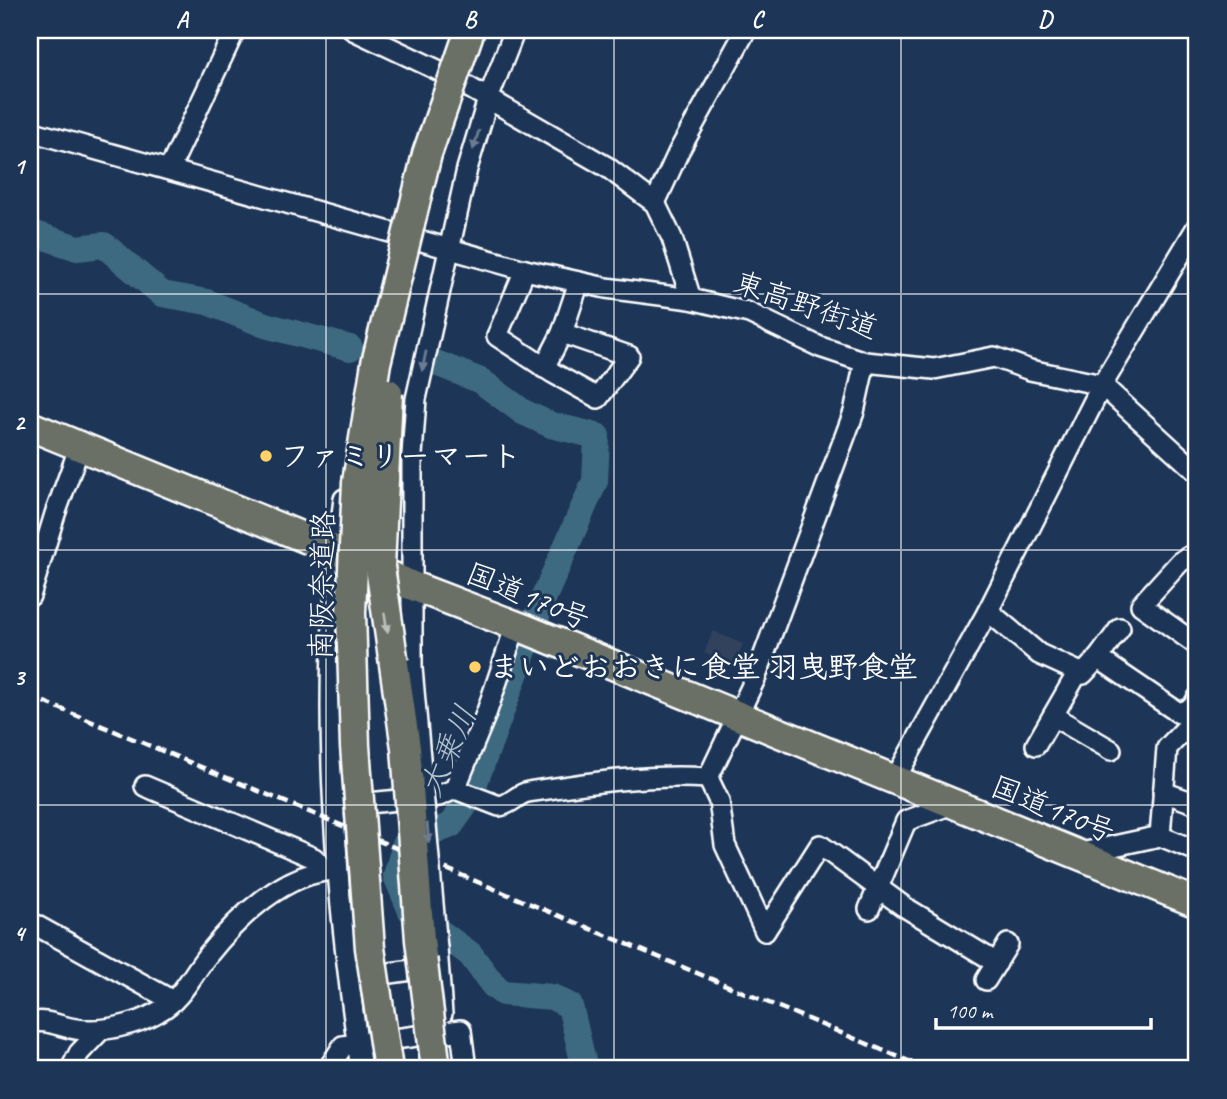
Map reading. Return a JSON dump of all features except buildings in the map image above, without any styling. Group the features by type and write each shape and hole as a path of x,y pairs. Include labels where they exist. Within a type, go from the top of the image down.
{"highway":[{"name":"南阪奈道路","path":"388,1069 370,948 362,850 351,612 357,482 376,363 427,153 470,30"},
{"name":"南阪奈道路","path":"398,1069 379,946 363,747 362,622 371,485 393,335 437,153 479,30"},
{"path":"393,335 382,485 380,567 406,748 420,940 436,1069"},
{"name":"国道170号","path":"30,425 337,551 410,585 527,630 737,718 1197,903"},
{"path":"351,612 343,660 340,750 355,948 374,1069"}],"street":[{"path":"170,169 234,30"},
{"path":"353,30 444,73 607,167 654,203 673,238 691,299"},
{"path":"361,1069 331,870 332,651 337,551 359,394 399,235 444,73 460,30"},
{"path":"466,1069 452,1031 438,958 412,668 412,454 416,399 467,169 488,99 516,30"},
{"path":"654,203 679,151 746,30"},
{"name":"東高野街道","path":"30,131 525,270 579,282 691,299 749,313 820,347 865,362 934,369 994,357 1030,370 1102,385"},
{"path":"894,781 988,611 1102,385 1197,227"},
{"path":"525,270 497,336 544,368 598,398 629,356 562,332"},
{"path":"544,368 562,332 579,282"},
{"path":"708,778 755,679 855,412 865,362"},
{"path":"1102,385 1197,472"},
{"path":"30,596 55,514 80,446"},
{"path":"1197,552 1180,562 1141,605 1197,645"},
{"path":"988,611 1039,654 1083,674 1120,628"},
{"path":"466,793 486,714 527,630"},
{"path":"1098,658 1179,713 1192,708 1197,699"},
{"path":"1036,745 1078,672"},
{"path":"1053,716 1111,750"},
{"path":"1160,836 1167,748 1189,725 1197,726"},
{"path":"333,806 466,793 506,805 523,793 603,781 677,776 708,778"},
{"path":"708,778 719,801 725,845 765,931 820,845 991,971 1009,944"},
{"path":"145,786 314,858 331,870"},
{"path":"1163,792 1197,804"},
{"path":"869,909 906,821 951,804"},
{"path":"1076,854 1160,836 1197,851"},
{"path":"30,1023 42,1019 73,1029 99,1032 158,1013 184,991 205,958 229,930 263,901 310,874 331,870"},
{"path":"30,922 173,1001"},
{"path":"348,979 438,958"},
{"path":"328,1069 343,1046 452,1031"},
{"path":"449,1069 452,1031"},
{"path":"71,1069 79,1053 99,1032"}],"shaded area":[{"path":"713,631 743,644 734,666 704,653"}],"waterway":[{"name":"大乗川","path":"30,232 77,248 104,245 162,294 207,302 265,325 350,348"},
{"name":"大乗川","path":"436,363 481,381 523,412 551,425 597,436 595,481 544,597 468,801 451,825 405,844 396,876 411,911 470,954 493,985 503,993 552,997 570,1006 585,1069"}],"railway":[{"path":"30,696 928,1069"}],"place":[{"name":"ファミリーマート","path":"266,456"},
{"name":"まいどおおきに食堂 羽曳野食堂","path":"475,667"}]}
